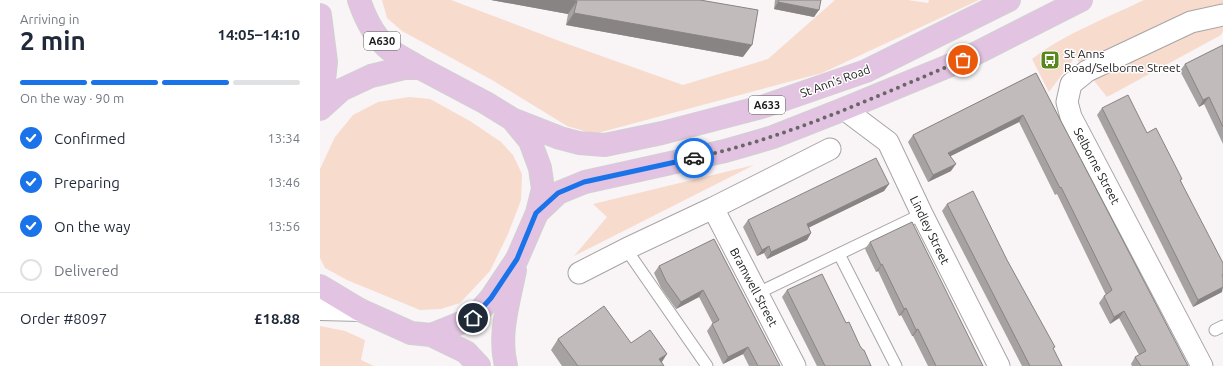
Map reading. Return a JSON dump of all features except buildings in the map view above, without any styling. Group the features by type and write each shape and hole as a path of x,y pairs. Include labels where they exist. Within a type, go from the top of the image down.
{"main road":[{"name":"A630","path":"359,0 362,9 377,36 390,49 420,68 486,103 512,120 530,141 540,168 542,189 536,213 517,259 491,298 473,318 430,335"},
{"name":"St Ann's Road","path":"512,120 560,138 579,143 606,145 662,133 765,106 866,71 1008,0"},
{"name":"A633","path":"536,213 558,193 584,182 725,151 773,137 844,110 963,60 1081,0"},
{"name":"A630","path":"320,15 326,62 321,109"},
{"name":"A630","path":"321,109 341,90 371,76 404,68 420,68"},
{"name":"A630","path":"506,366 503,356 502,335 517,259"},
{"name":"A630","path":"320,286 360,310 412,333 430,335 466,352 479,366"}],"street":[{"name":"Selborne Street","path":"1202,366 1071,117 1067,102 1070,84 1087,71 1191,22 1223,15"},
{"name":"Lindley Street","path":"844,110 888,142 922,214 999,366"},
{"path":"579,273 830,149"},
{"name":"Bramwell Street","path":"713,208 795,366"},
{"path":"320,309 360,310"}],"lane":[{"path":"758,293 922,214"},
{"path":"626,249 707,366"},
{"path":"839,254 896,366"}],"shaded area":[{"path":"382,0 451,0 562,42 683,85 768,59 835,0 908,0 928,3 929,0 979,0 822,73 594,134 567,126 492,80 402,31 387,18"},
{"path":"1144,0 1223,0 1223,31 1221,35 1107,97 1075,57 1049,92 1032,59 1044,50 1072,34"},
{"path":"409,97 430,99 470,121 501,142 513,155 522,174 521,200 508,234 490,271 460,303 441,309 420,310 347,280 325,268 320,258 320,169 335,137 353,115 378,102"},
{"path":"754,165 574,256 607,217 593,204"},
{"path":"320,326 345,331 365,340 361,360 374,366 320,366"}],"way so far":[{"path":"694,158 773,137 844,110 963,60"}],"place":[{"name":"St Anns Road/Selborne Street","path":"1050,60"}],"route":[{"path":"473,318 491,298 517,259 536,213 558,193 584,182 694,158"}]}
